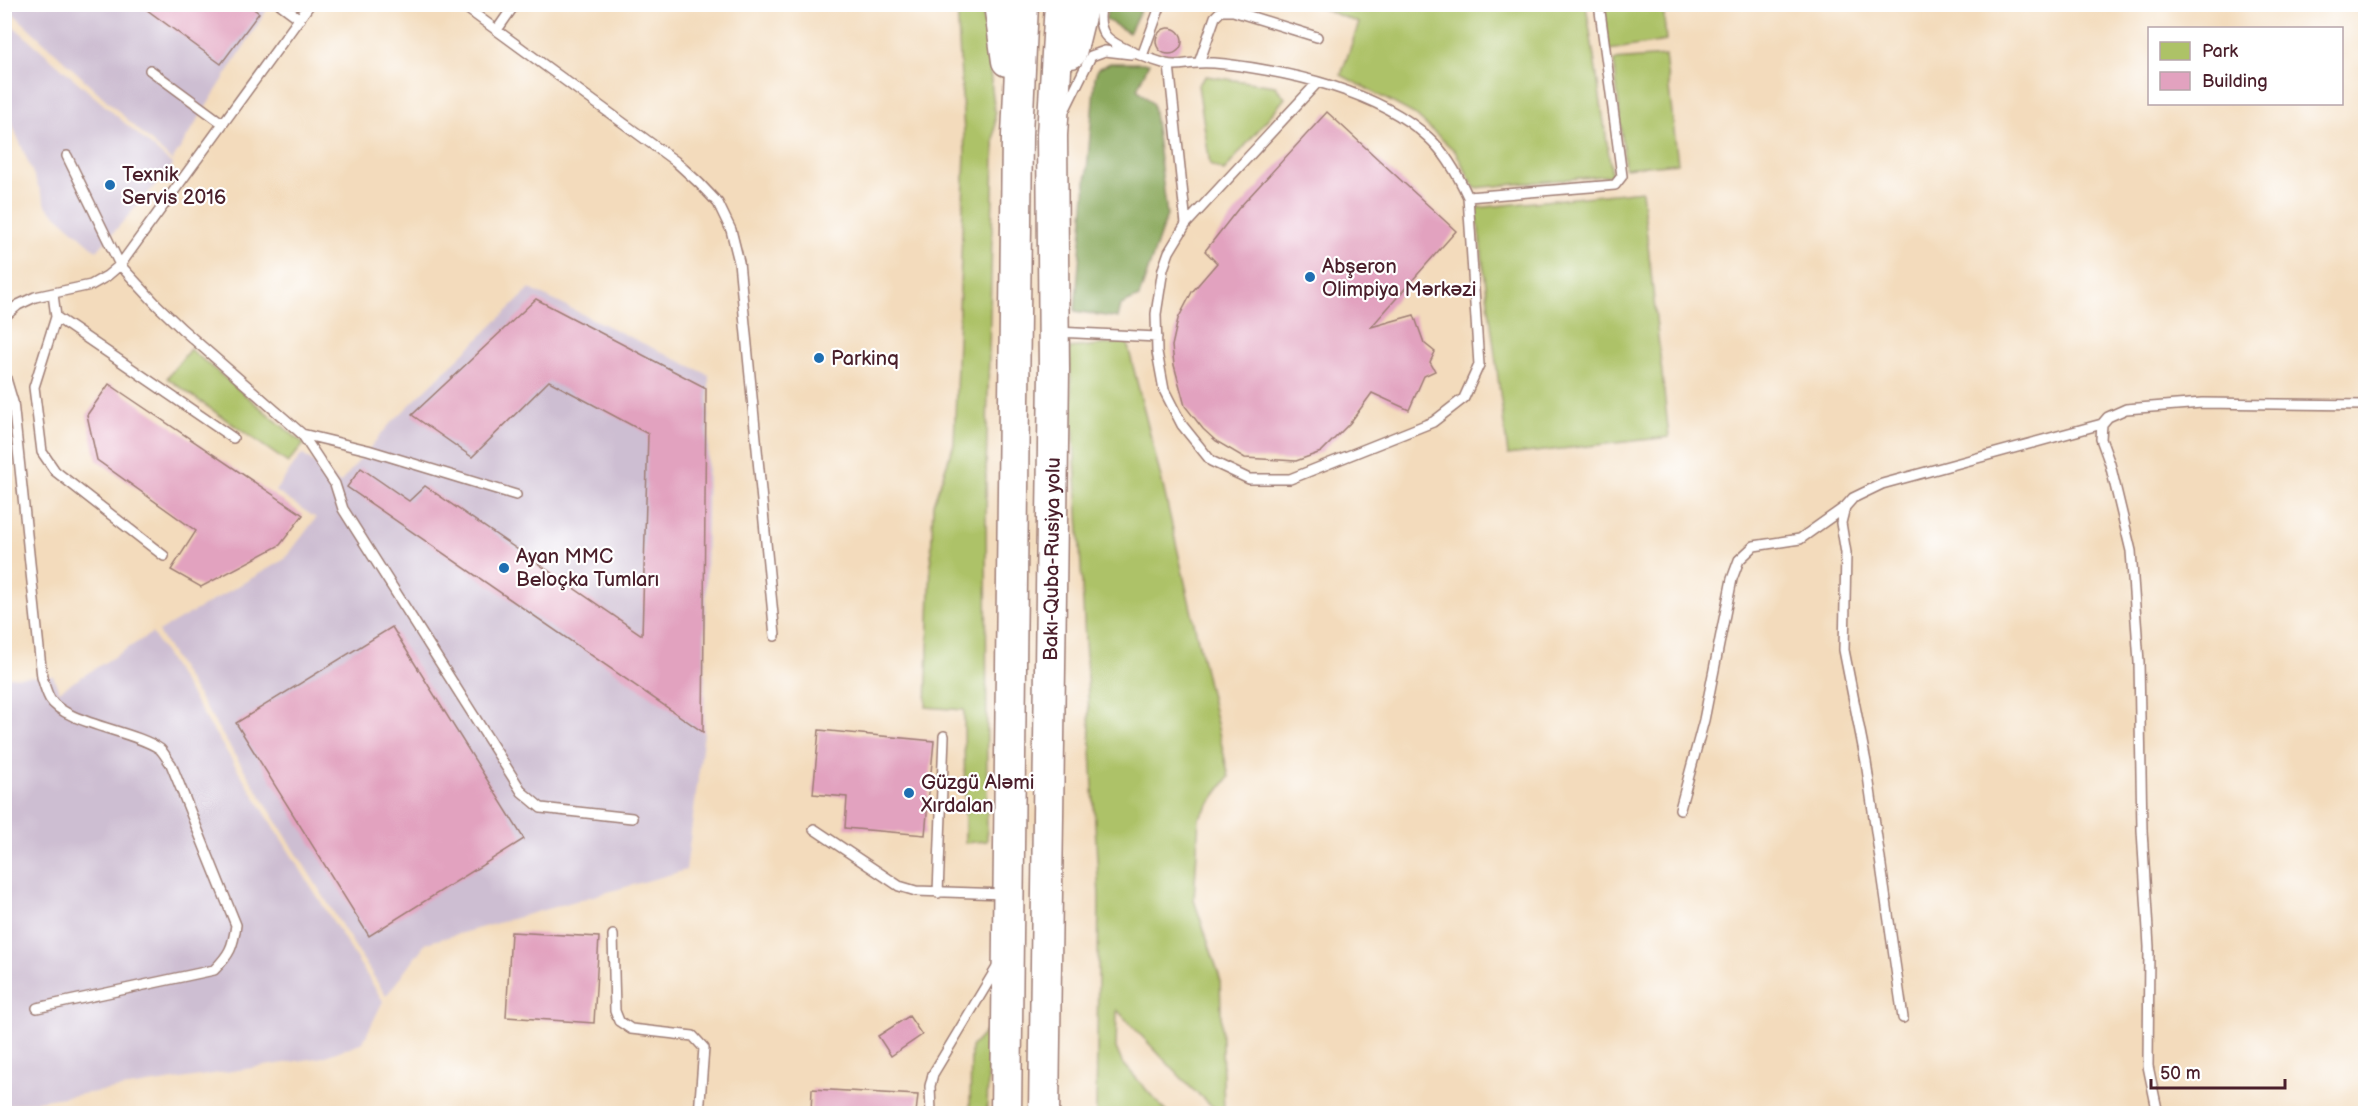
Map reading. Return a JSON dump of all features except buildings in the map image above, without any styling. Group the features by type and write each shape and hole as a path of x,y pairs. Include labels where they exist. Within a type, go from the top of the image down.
{"highway":[{"path":"999,4 1017,135"},
{"name":"Bakı-Quba-Rusiya yolu","path":"1006,1113 1017,135 1023,4"},
{"name":"Bakı-Quba-Rusiya yolu","path":"1044,1113 1054,332 1052,135 1060,4"},
{"path":"1052,135 1083,4"}],"lane":[{"path":"280,4 300,18"},
{"path":"4,317 27,301 91,285 120,264 310,4"},
{"path":"461,4 675,161 718,203 732,230 739,262 775,636"},
{"path":"497,30 515,4"},
{"path":"1102,4 1100,24 1106,35 1142,56"},
{"path":"1142,56 1161,4"},
{"path":"1468,197 1615,185 1622,176 1599,4"},
{"path":"1199,63 1215,17 1221,11 1233,11 1317,37"},
{"path":"1052,135 1091,56 1105,51 1142,56 1169,65 1199,63 1246,67 1318,82 1367,100 1411,123 1430,138 1444,155 1468,197 1479,365 1464,398 1433,422 1290,479 1249,479 1211,460 1182,424 1164,390 1157,337 1157,303 1163,269 1169,252 1186,224 1318,82"},
{"path":"1169,65 1186,224"},
{"path":"150,70 222,123"},
{"path":"68,156 120,264 174,321 302,434 335,484 343,508 522,792 541,808 632,818"},
{"path":"53,294 56,317 34,387 42,452 55,471 164,556"},
{"path":"56,317 233,438"},
{"path":"1054,332 1157,337"},
{"path":"4,372 13,402 42,677 50,700 60,709 73,715 162,750 171,764 236,925 234,945 214,970 37,1008"},
{"path":"1680,809 1704,720 1731,579 1739,560 1754,546 1800,538 1845,507 1853,498 1882,484 2102,424 2108,417 2126,409 2192,404 2366,405"},
{"path":"2102,424 2101,439 2110,464 2131,551 2139,663 2142,830 2149,947 2148,1066 2158,1113"},
{"path":"302,434 368,450 516,495"},
{"path":"1845,507 1841,523 1846,553 1847,607 1844,650 1868,773 1903,1018"},
{"path":"938,893 945,736"},
{"path":"814,829 899,886 916,891 938,893 1008,894"},
{"path":"613,935 615,1011 620,1021 631,1029 693,1036 704,1047 699,1113"},
{"path":"931,1113 930,1086 933,1074 1007,949"}],"shaded area":[{"path":"4,5 270,5 172,161"},
{"path":"4,18 173,165 97,251 47,207 5,107"},
{"path":"530,289 709,375 704,733 686,870 426,943 386,996 158,632 285,559 316,518 275,491 302,454 340,483 389,425"},
{"path":"152,633 383,1001 363,1042 323,1057 5,1106 5,677 53,676 59,691"}],"green space":[{"path":"957,5 982,5 995,114 986,473 987,841 965,843 964,710 926,707 933,504 954,444 965,152"},
{"path":"1110,5 1143,5 1129,33 1105,19"},
{"path":"1313,5 1586,5 1612,175 1475,188 1455,151 1414,114 1341,75 1359,23"},
{"path":"1604,5 1663,5 1666,41 1609,50"},
{"path":"1665,56 1678,163 1625,168 1614,60"},
{"path":"1110,63 1149,63 1137,89 1153,104 1167,215 1139,297 1121,305 1118,318 1075,311 1095,77 1098,69"},
{"path":"1206,76 1275,86 1285,98 1224,171 1210,165 1198,85"},
{"path":"1642,191 1669,437 1508,455 1476,208"},
{"path":"1127,342 1164,490 1229,777 1199,818 1194,900 1220,978 1224,1113 1220,1113 1191,1088 1117,1010 1116,1048 1122,1062 1167,1113 1096,1113 1099,897 1069,348"},
{"path":"190,349 304,444 288,463 167,378"},
{"path":"989,1028 987,1113 970,1113 971,1047"}],"place":[{"name":"Texnik Servis 2016","path":"110,185"},
{"name":"Abşeron Olimpiya Mərkəzi","path":"1310,277"},
{"name":"Parkinq","path":"819,358"},
{"name":"Ayan MMC Beloçka Tumları","path":"504,568"},
{"name":"Güzgü Aləmi Xırdalan","path":"909,793"}]}
